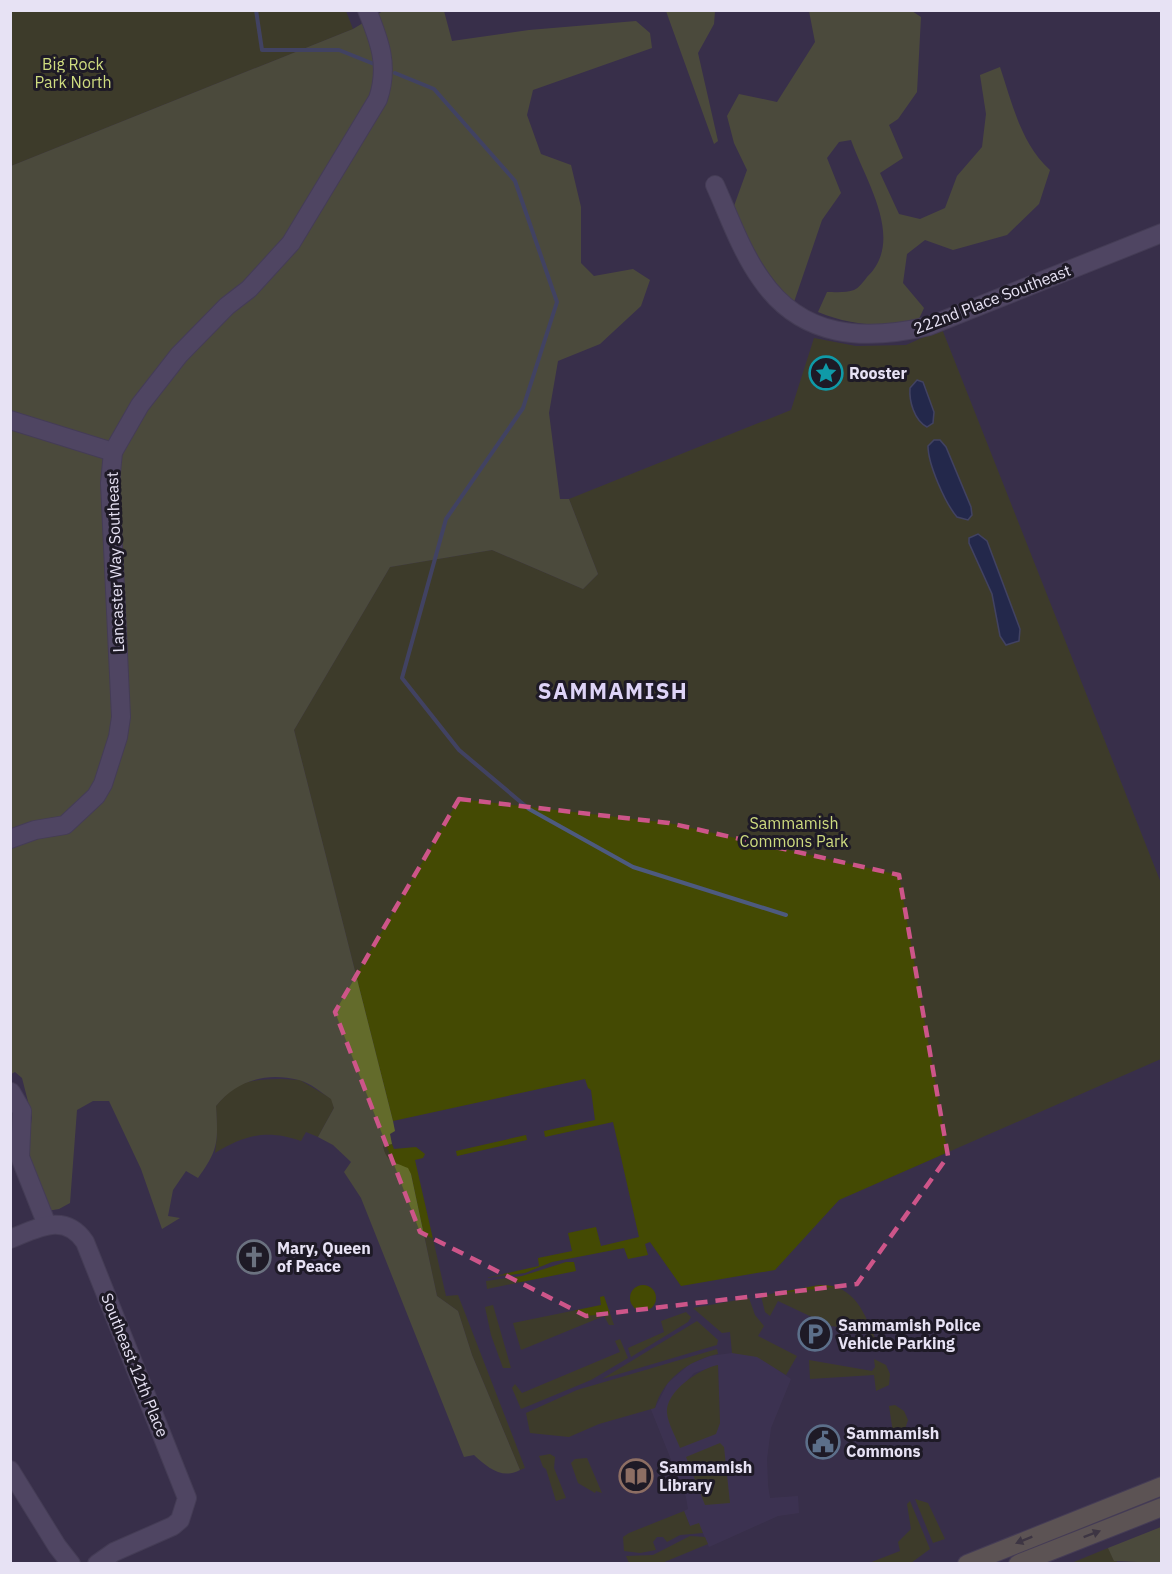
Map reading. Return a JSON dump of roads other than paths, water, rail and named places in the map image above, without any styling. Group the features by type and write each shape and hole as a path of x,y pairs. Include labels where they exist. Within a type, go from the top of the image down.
{"main road":[{"path":"967,1563 1161,1486"},
{"path":"1018,1563 1161,1507"},
{"path":"1036,1563 1056,1548"}],"street":[{"name":"Lancaster Way Southeast","path":"10,839 35,830 65,825 81,811 103,784 118,737 120,684 110,483 113,452 140,405 179,355 227,306 249,289 291,243 378,99 384,81 385,66 379,39 367,10"},
{"name":"222nd Place Southeast","path":"715,185 760,279 776,297 803,319 851,335 898,333 929,326 1161,233"},
{"path":"10,420 113,452"},
{"path":"10,1239 47,1225 20,1157 22,1112 11,1092"},
{"name":"Southeast 12th Place","path":"47,1225 62,1224 70,1227 79,1232 85,1242 184,1488 186,1509 180,1520 173,1526 114,1552 97,1563"},
{"path":"10,1470 57,1546 72,1563"}],"water":[{"path":"917,380 923,382 934,412 933,423 927,427 919,420 910,399 910,388"},
{"path":"934,440 940,440 946,447 971,507 972,515 968,520 957,517 947,503 938,483 928,446"},
{"path":"978,534 987,541 1020,629 1019,641 1006,645 1000,636 992,594 969,543 969,538"}],"waterway":[{"path":"256,10 262,50 339,50 374,64"},
{"path":"395,73 434,89 515,181 557,302 523,408 446,519 402,678 459,750 529,809 633,867 786,915"}],"place":[{"name":"Rooster","path":"826,373"},
{"name":"Mary, Queen of Peace","path":"254,1257"},
{"name":"Sammamish Police Vehicle Parking","path":"815,1334"},
{"name":"Sammamish Commons","path":"823,1442"},
{"name":"Sammamish Library","path":"636,1476"}],"district":[{"name":"SAMMAMISH","path":"613,691"}],"park label":[{"name":"Big Rock Park North","path":"73,73"},
{"name":"Sammamish Commons Park","path":"794,832"}]}
